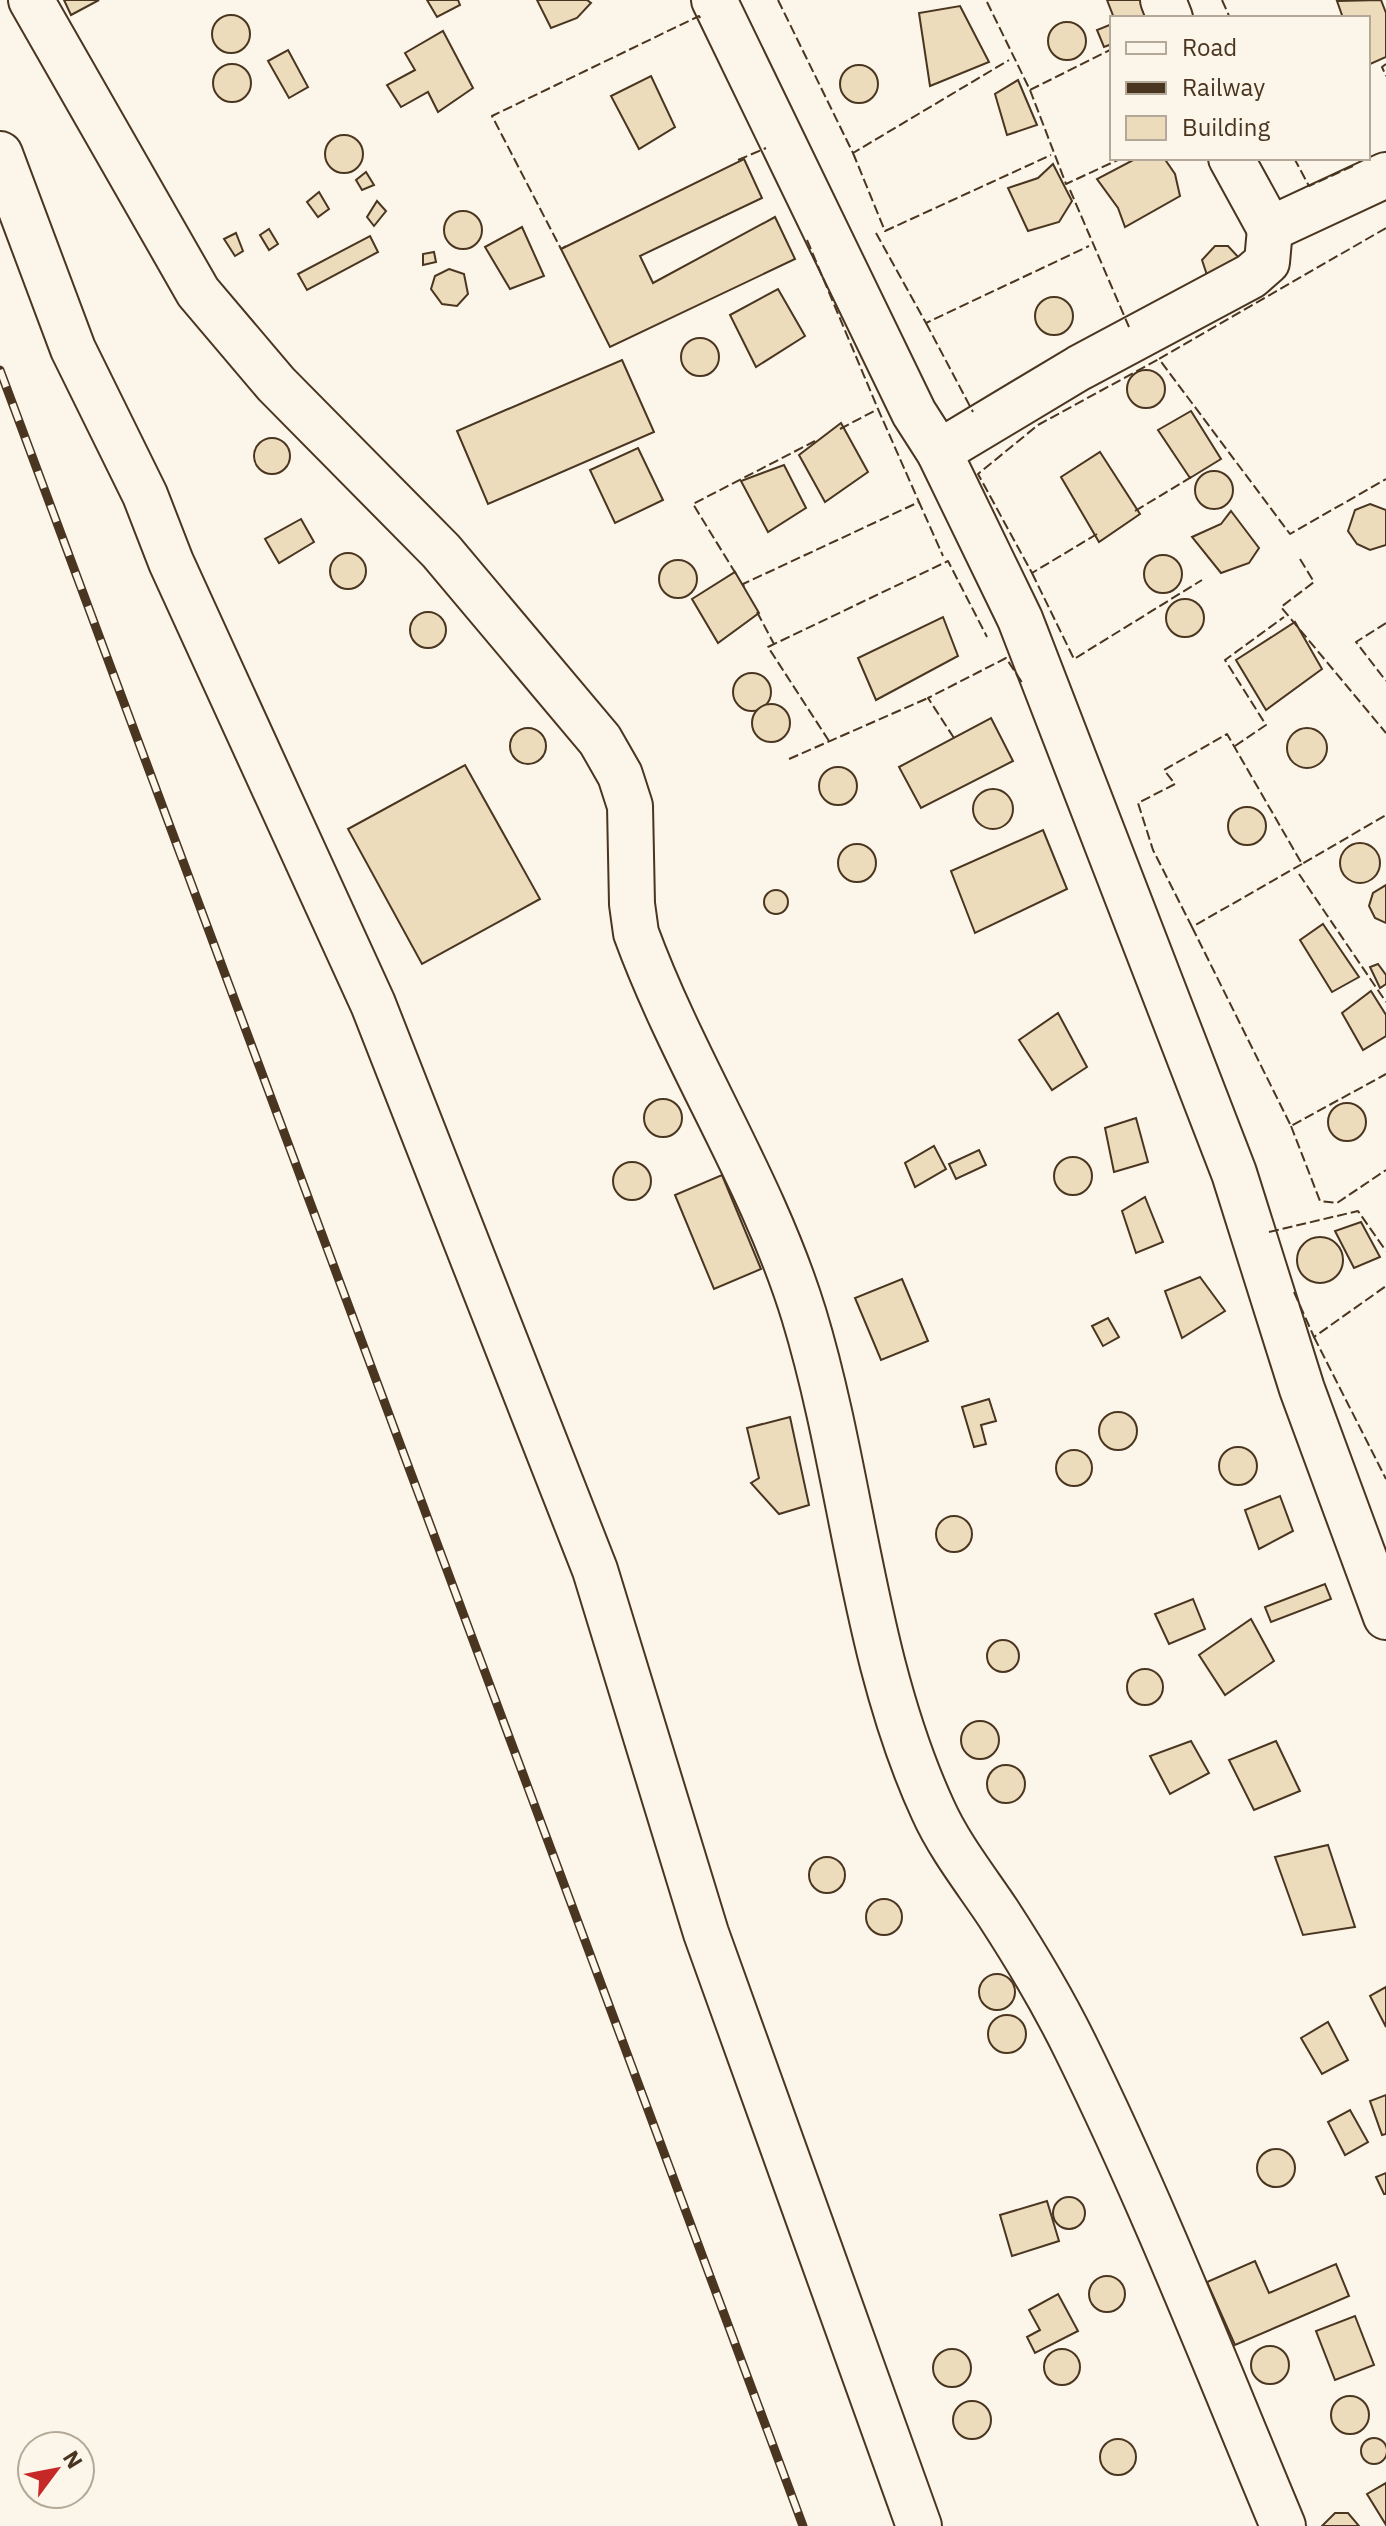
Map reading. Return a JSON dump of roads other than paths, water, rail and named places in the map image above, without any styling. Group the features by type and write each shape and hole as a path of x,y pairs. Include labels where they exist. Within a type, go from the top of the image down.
{"street":[{"path":"31,0 198,292 276,384 441,551 571,702 600,740 620,775 630,806 632,904 636,933 742,1160 802,1307 818,1360 888,1680 911,1754 934,1813 1011,1933 1075,2047 1135,2173 1283,2526"},
{"path":"714,0 914,413 939,452 1020,619 1234,1173 1302,1389 1386,1617"},
{"path":"0,154 73,349 145,495 171,562 373,1004 590,1555 706,1933 919,2526"},
{"path":"939,452 1079,368 1251,276 1267,262 1270,229 1232,160"},
{"path":"1270,229 1386,175"}],"railway":[{"path":"0,370 803,2526"}]}
